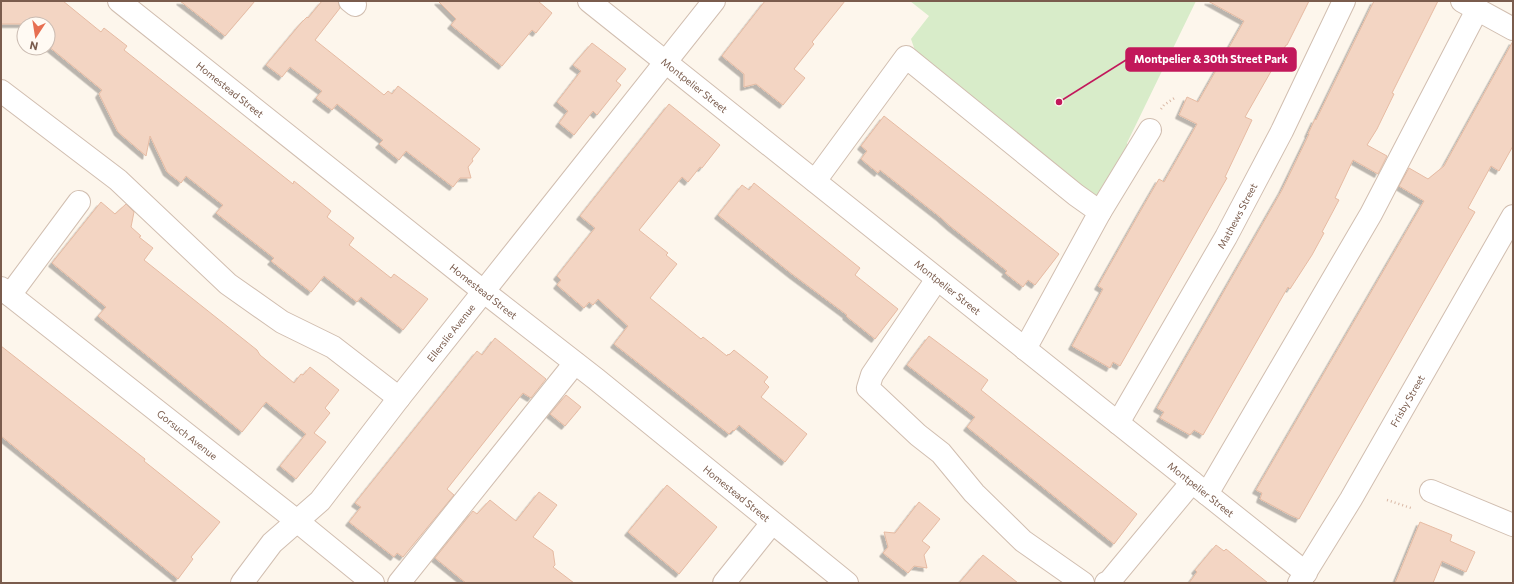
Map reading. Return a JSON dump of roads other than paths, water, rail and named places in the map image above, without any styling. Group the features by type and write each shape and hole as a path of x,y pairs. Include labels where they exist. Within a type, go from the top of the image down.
{"street":[{"name":"Homestead Street","path":"119,1 575,363 847,583"},
{"name":"Montpelier Street","path":"589,1 1199,488 1303,578"},
{"name":"Ellerslie Avenue","path":"242,583 272,543 320,501 398,398 714,1"},
{"name":"Mathews Street","path":"1118,423 1226,237 1282,131 1344,1"},
{"path":"1106,583 1109,582 1199,488 1371,214 1469,5 1513,29"},
{"path":"815,181 906,57 1076,195 1100,212"},
{"path":"1,91 118,180 228,284 282,322 333,347 398,398"},
{"path":"1025,349 1100,212 1150,130"},
{"path":"5,292 79,202"},
{"name":"Frisby Street","path":"1303,578 1351,499 1513,216"},
{"path":"937,279 872,375 868,388 918,435 941,453 974,493 1023,541 1083,583"},
{"name":"Gorsuch Avenue","path":"5,292 297,520 373,583"},
{"path":"399,583 575,363"},
{"path":"1431,491 1513,525"},
{"path":"724,583 772,522"}],"place":[{"name":"Montpelier & 30th Street Park","path":"1059,102"}]}
